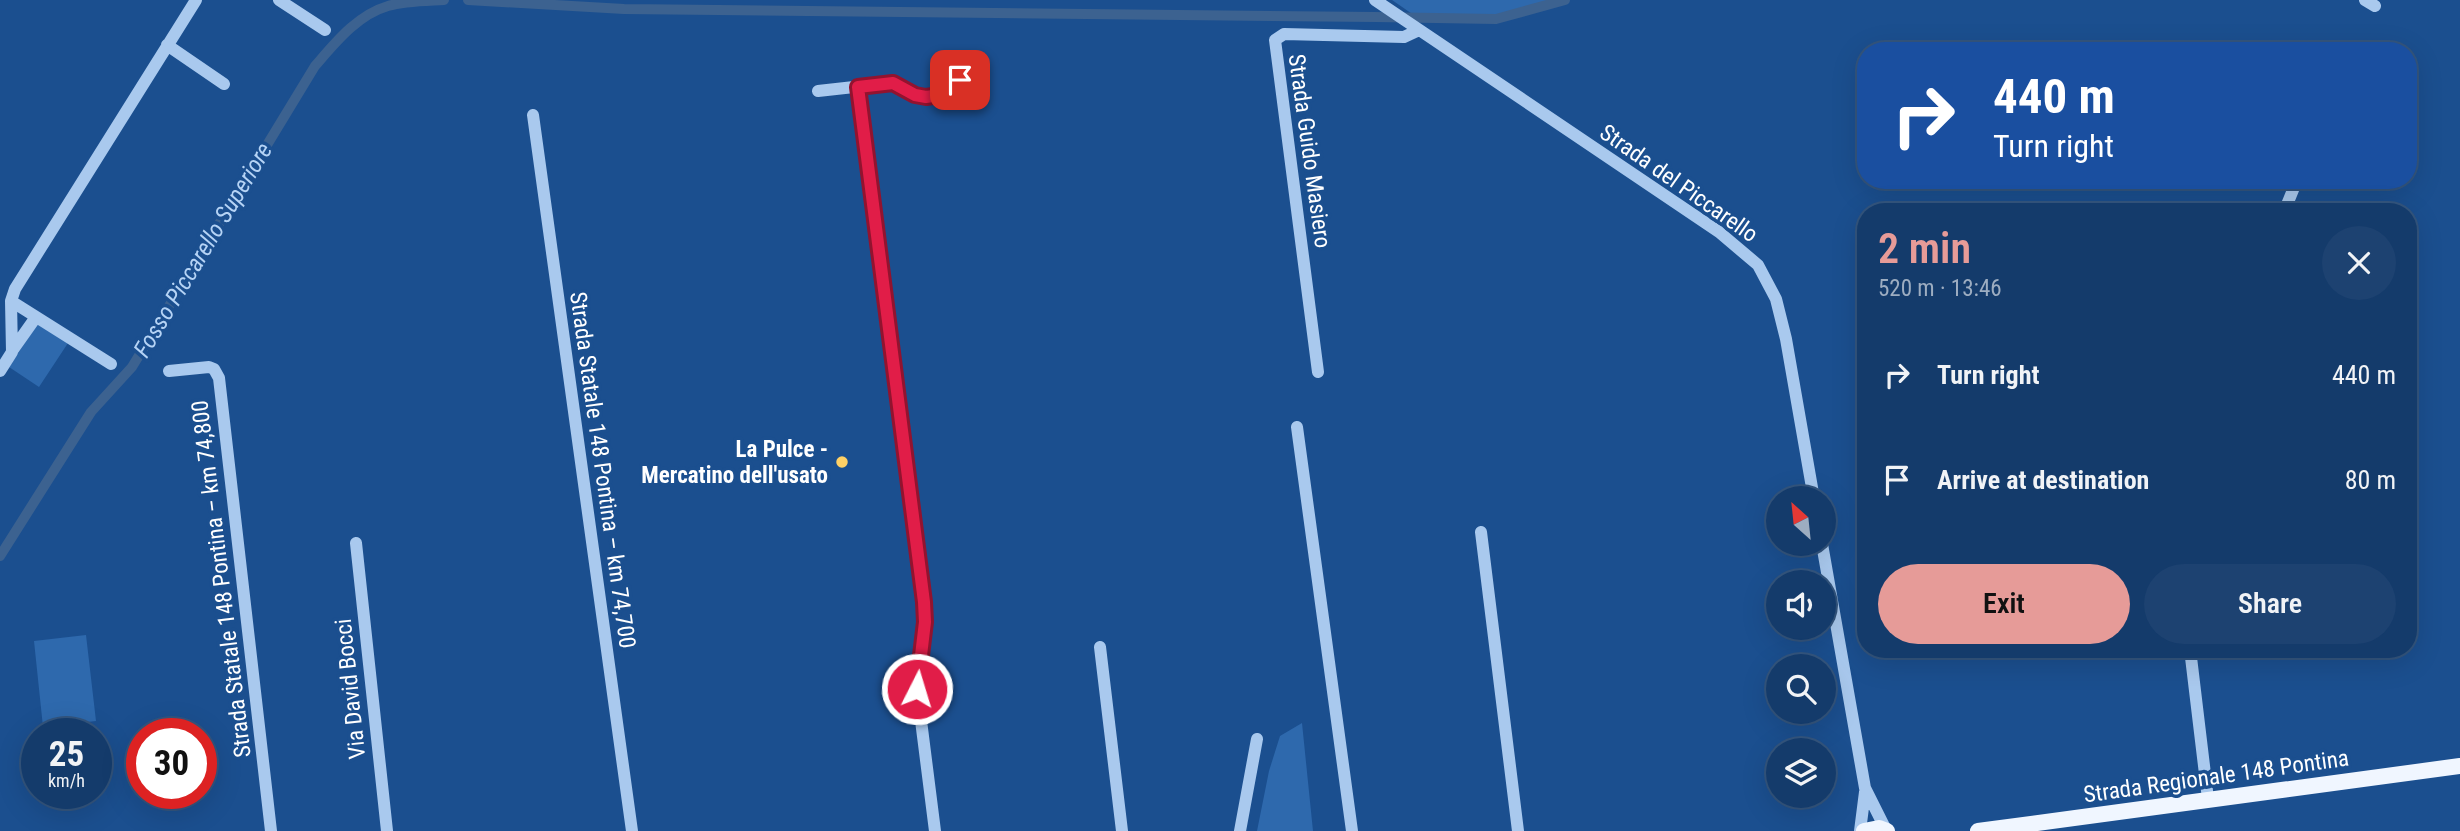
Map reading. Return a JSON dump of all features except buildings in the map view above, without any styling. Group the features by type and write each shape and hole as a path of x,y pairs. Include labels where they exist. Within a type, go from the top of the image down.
{"main road":[{"name":"Strada Regionale 148 Pontina","path":"1978,831 2460,766"},
{"name":"Strada Regionale 148 Pontina","path":"2046,831 2460,776"},
{"path":"1862,831 1872,828 1886,830"}],"street":[{"path":"12,352 11,301 16,286 195,0"},
{"path":"279,0 325,30"},
{"name":"Strada del Piccarello","path":"1379,3 1719,232 1758,265 1770,285 1780,315 1812,486"},
{"name":"Strada Guido Masiero","path":"1318,372 1275,40 1284,34 1404,37 1419,30"},
{"path":"167,45 224,84"},
{"path":"818,92 893,83 919,96 952,94 960,83 958,58"},
{"path":"858,87 924,602 925,622 917,689 935,831"},
{"name":"Strada Statale 148 Pontina – km 74,700","path":"533,116 632,831"},
{"path":"11,301 111,364"},
{"path":"0,371 36,317"},
{"name":"Strada Statale 148 Pontina – km 74,800","path":"169,371 209,367 214,369 219,378 271,831"},
{"path":"1297,427 1352,831"},
{"path":"1481,532 1518,831"},
{"name":"Via David Bocci","path":"356,543 387,831"},
{"path":"1824,556 1865,788 1862,831"},
{"path":"1100,647 1122,831"},
{"path":"2191,658 2208,799"},
{"path":"1240,831 1257,739"},
{"path":"1865,788 1886,830"}],"shaded area":[{"path":"1392,0 1565,0 1496,19 1421,20"},
{"path":"38,323 68,343 39,387 9,367"},
{"path":"86,635 96,718 42,718 34,641"},
{"path":"1302,723 1313,831 1257,831 1269,771 1280,736"}],"waterway":[{"name":"Fosso Piccarello Superiore","path":"0,556 91,412 132,367 315,66 347,31 377,10 401,3 444,0"},
{"name":"Fosso Piccarello Superiore","path":"468,0 624,9 1496,19 1565,0"}],"place":[{"name":"La Pulce - Mercatino dell'usato","path":"842,462"}],"route":[{"path":"917,689 925,622 924,602 858,87 893,83 915,95 929,97 954,93 960,80"}]}
